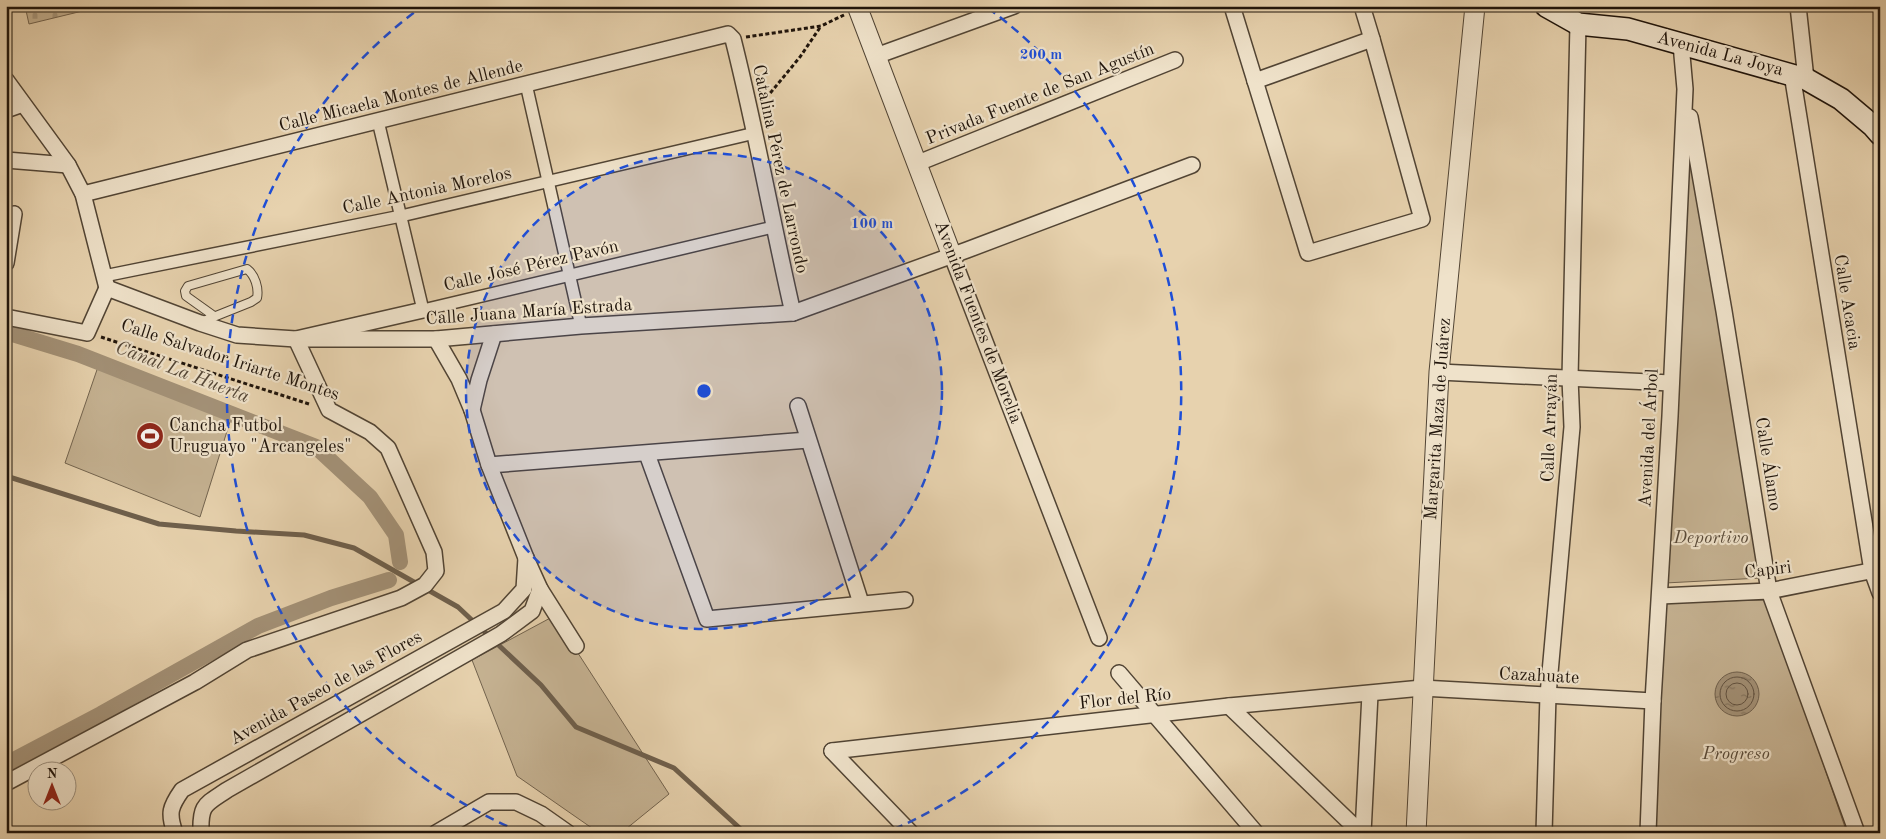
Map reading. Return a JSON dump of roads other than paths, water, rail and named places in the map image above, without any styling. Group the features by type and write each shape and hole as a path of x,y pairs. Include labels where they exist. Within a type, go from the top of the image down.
{"main road":[{"name":"Avenida La Joya","path":"1546,6 1578,24 1628,29 1799,76 1841,99 1874,126 1880,134"}],"street":[{"path":"876,56 1014,6"},
{"path":"1232,6 1308,253 1422,219 1362,6"},
{"name":"Margarita Maza de Juárez","path":"1416,833 1422,688 1440,372 1475,6"},
{"name":"Calle Acacia","path":"1798,6 1799,76 1880,594"},
{"name":"Avenida Fuentes de Morelia","path":"857,7 1100,638"},
{"name":"Calle Arrayán","path":"1544,833 1548,695 1572,427 1570,378 1578,24"},
{"name":"Calle Micaela Montes de Allende","path":"83,194 526,84 731,37"},
{"name":"Catalina Pérez de Larrondo","path":"731,37 752,114 773,227 793,313"},
{"path":"1255,81 1372,38"},
{"name":"Avenida del Árbol","path":"1648,833 1653,701 1685,90 1682,44"},
{"name":"Privada Fuente de San Agustín","path":"918,163 1175,60"},
{"path":"6,80 68,165 83,194 106,282 87,332 6,317"},
{"path":"526,84 581,326"},
{"name":"Calle Álamo","path":"1685,90 1724,311 1769,591 1857,833"},
{"path":"6,110 24,104"},
{"path":"378,121 423,310"},
{"name":"Calle Antonia Morelos","path":"106,282 401,216 756,133"},
{"path":"6,160 68,165"},
{"name":"Calle Juana María Estrada","path":"106,282 207,320 237,335 296,339 436,339 581,326 793,313 1192,166"},
{"path":"6,263 14,214"},
{"name":"Calle José Pérez Pavón","path":"296,339 773,227"},
{"path":"472,410 479,380 494,334"},
{"name":"Calle Salvador Iriarte Montes","path":"6,783 195,682 247,650 402,598 418,588 436,571 434,552 388,448 370,432 329,410 296,339"},
{"path":"436,339 459,379 472,410 490,465 526,558 540,588 576,646"},
{"path":"1440,372 1671,384"},
{"path":"798,406 862,603"},
{"path":"490,465 808,440"},
{"path":"648,454 708,619 905,600"},
{"name":"Avenida Paseo de las Flores","path":"176,833 170,819 172,803 182,790 504,611 524,589 526,558"},
{"name":"Capiri","path":"1660,596 1769,591 1876,570"},
{"path":"201,833 200,816 204,806 488,641 532,611 540,588"},
{"path":"482,623 488,641"},
{"path":"1119,673 1252,832"},
{"name":"Flor del Río","path":"911,833 832,751 1153,714 1422,688"},
{"name":"Cazahuate","path":"1422,688 1653,701"},
{"path":"1362,833 1370,694"},
{"path":"1229,706 1362,833"},
{"path":"436,833 489,802 516,802 541,814 568,833"}],"lane":[{"path":"248,269 252,272 258,291 257,298 252,302 207,320 186,296 185,291 188,286 248,269"}],"water":[{"path":"1741,672 1753,678 1758,685 1758,703 1753,710 1746,715 1733,716 1725,713 1718,706 1715,690 1718,682 1725,675"}],"waterway":[{"name":"Canal La Huerta","path":"6,332 78,354 316,447 370,497 396,535 400,562"},
{"path":"6,476 159,524 304,535 354,548 458,607 541,685 576,727 674,768 745,833"},
{"name":"Canal La Huerta","path":"6,764 101,714 258,626 331,598 389,580"}],"place":[{"name":"Cancha Futbol Uruguayo \"Arcangeles\"","path":"150,436"}],"park label":[{"name":"Deportivo","path":"1711,538"},
{"name":"Progreso","path":"1736,754"}]}
